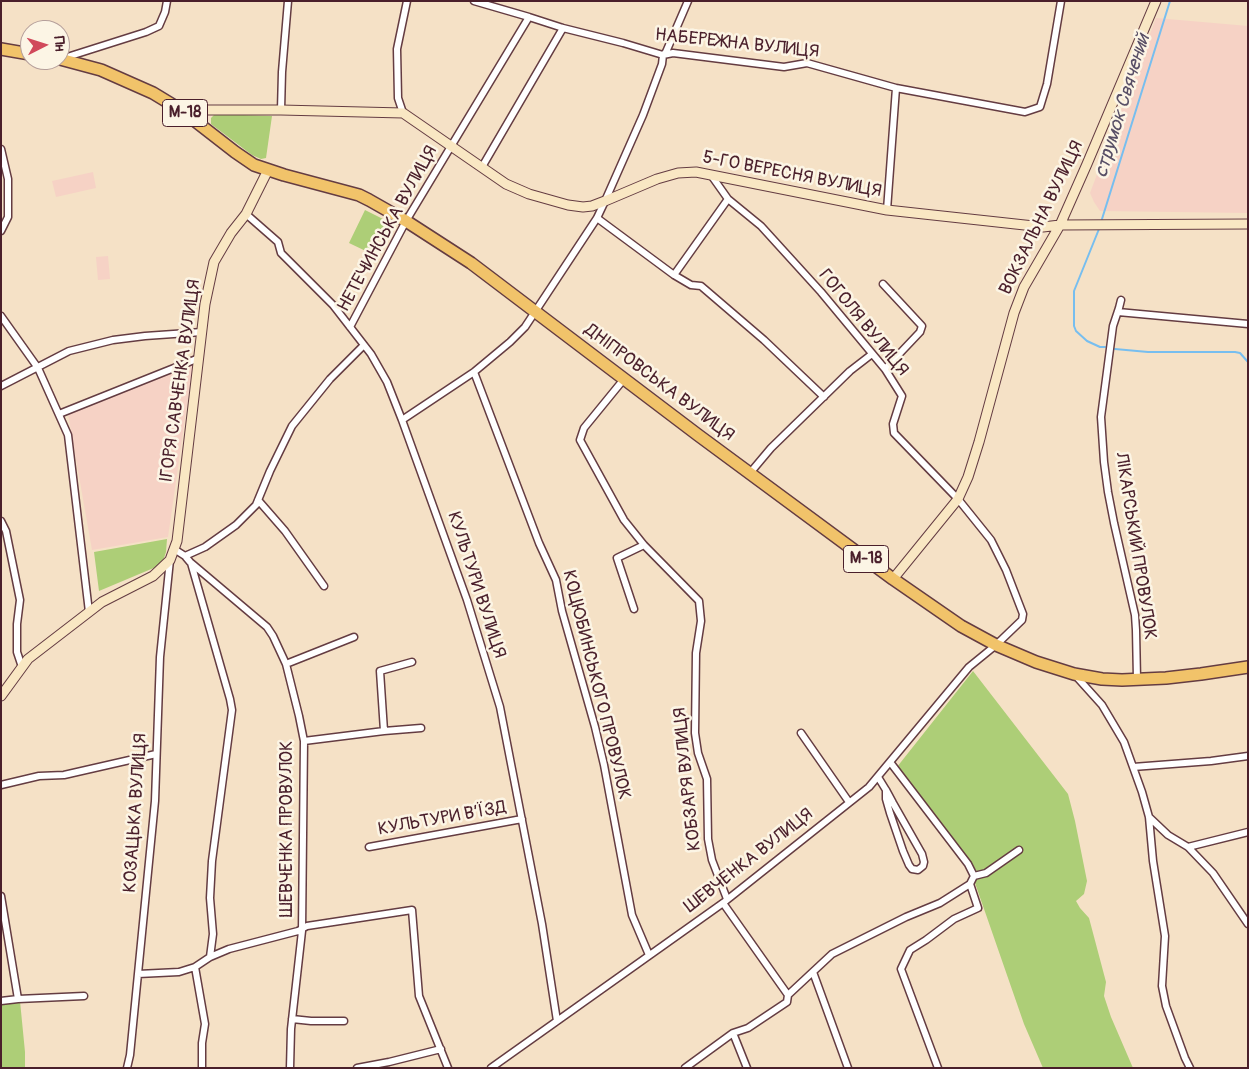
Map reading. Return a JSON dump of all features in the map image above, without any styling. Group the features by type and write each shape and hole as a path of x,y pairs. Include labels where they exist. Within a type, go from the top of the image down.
{"highway":[{"path":"1,50 20,53"},
{"name":"ДНІПРОВСЬКА ВУЛИЦЯ","path":"70,61 101,70 153,93 181,110 247,161 268,170 359,195 406,221 471,263 893,579 961,626 996,646 1036,662 1074,674 1102,679 1137,680 1248,667"}],"street":[{"path":"70,56 146,32 159,26 167,1"},
{"path":"281,110 288,1"},
{"path":"181,110 404,113 398,98 397,49 408,1"},
{"name":"НАБЕРЕЖНА ВУЛИЦЯ","path":"474,1 563,28 663,55 673,53 784,67 807,63 896,88 1025,112 1040,107 1047,84 1061,1"},
{"path":"402,420 474,372 510,342 525,326 605,202 643,115 662,64 663,55 688,1"},
{"name":"ВОКЗАЛЬНА ВУЛИЦЯ","path":"893,579 958,499 979,442 1017,305 1024,287 1060,225 1088,164 1156,1"},
{"name":"НЕТЕЧИНСЬКА ВУЛИЦЯ","path":"350,327 406,221 529,17"},
{"path":"482,167 563,28"},
{"path":"887,210 896,88"},
{"name":"5-ГО ВЕРЕСНЯ ВУЛИЦЯ","path":"404,113 506,184 529,194 568,205 592,206 658,178 678,173 696,172 887,210 1044,227 1060,225 1248,224"},
{"path":"1,149 8,179 8,217 1,231"},
{"name":"ІГОРЯ САВЧЕНКА ВУЛИЦЯ","path":"170,560 177,542 205,304 214,262 231,232 246,214 268,170"},
{"name":"ГОГОЛЯ ВУЛИЦЯ","path":"712,175 728,199 761,226 821,292 885,369 902,396 893,424 894,433 958,499"},
{"path":"674,275 728,199"},
{"name":"КУЛЬТУРИ ВУЛИЦЯ","path":"246,214 278,242 281,253 334,305 371,354 387,382 402,420 467,600 500,707 542,924 557,1020"},
{"path":"596,218 674,275 691,285 701,286 764,340 824,396"},
{"path":"883,284 922,326 920,332 885,369"},
{"name":"ЛІКАРСЬКИЙ ПРОВУЛОК","path":"1121,300 1113,326 1100,417 1108,492 1135,615 1137,680"},
{"path":"1118,312 1248,324"},
{"path":"1,316 38,368 68,435 89,612"},
{"path":"1,386 69,351 113,340 202,332"},
{"path":"185,556 205,547 236,525 256,505 270,470 292,426 330,379 364,345"},
{"path":"750,473 824,396 850,371 872,354"},
{"path":"59,414 199,358"},
{"name":"КОЦЮБИНСЬКОГО ПРОВУЛОК","path":"474,372 539,543 556,580 562,611 595,727 604,766 632,916 649,955"},
{"name":"КОБЗАРЯ ВУЛИЦЯ","path":"624,379 584,428 580,440 624,520 644,545 699,601 701,621 696,653 695,733 698,753 707,779 708,839 712,860 725,901 788,995"},
{"name":"ШЕВЧЕНКА ВУЛИЦЯ","path":"491,1068 725,901 869,787 969,667 996,646 1022,620 1023,614 1006,570 991,540 958,499"},
{"path":"258,500 285,531 324,586"},
{"path":"1,521 6,531 20,600 17,624 17,652 22,667"},
{"path":"634,609 617,558 644,545"},
{"name":"ШЕВЧЕНКА ПРОВУЛОК","path":"174,549 185,556 274,636 286,664 299,716 304,740 302,928 292,1018 290,1068"},
{"path":"2,693 28,659 102,602 154,576 170,560"},
{"name":"КОЗАЦЬКА ВУЛИЦЯ","path":"128,1068 155,801 160,657 170,560"},
{"path":"190,562 232,710 212,861 210,898 213,934 210,957"},
{"path":"286,664 354,637"},
{"path":"384,731 380,671 412,662"},
{"path":"1074,674 1102,705 1124,742 1142,792 1149,817 1153,861 1165,936 1162,986 1166,1006 1190,1068"},
{"path":"304,740 421,728"},
{"path":"801,733 850,802"},
{"path":"1,785 39,776 64,774 156,754"},
{"path":"1133,767 1248,756"},
{"path":"890,762 968,864 974,876"},
{"path":"878,777 886,790 922,854 924,862 923,866 918,870 912,869 903,851 886,799 886,790"},
{"path":"1149,817 1168,835 1188,847 1213,873 1248,924"},
{"name":"КУЛЬТУРИ В’ЇЗД","path":"369,847 522,819"},
{"path":"1188,847 1248,832"},
{"path":"685,1068 733,1033 748,1028 787,1002 788,995 832,954 906,917 940,903 970,884 974,876 986,873 1019,850"},
{"path":"938,1068 901,969 910,950 954,919 978,908 970,884"},
{"path":"1,896 18,998"},
{"path":"138,974 179,972 195,967 210,957 229,949 298,931 307,926 412,910 419,996 448,1068"},
{"path":"195,967 205,1024 202,1043 202,1068"},
{"path":"813,972 848,1068"},
{"path":"1,1001 18,998 84,996"},
{"path":"292,1018 311,1021 344,1021"},
{"path":"733,1033 747,1068"},
{"path":"357,1068 441,1049"}],"shaded area":[{"path":"1156,18 1248,26 1248,213 1100,211 1094,202 1090,193"},
{"path":"93,172 96,188 56,197 52,181"},
{"path":"108,256 110,279 98,280 96,257"},
{"path":"193,363 168,537 92,550 68,414"}],"green space":[{"path":"215,114 272,116 266,158 261,159 252,155 211,124 211,118"},
{"path":"365,210 387,221 372,254 349,243"},
{"path":"167,539 163,561 156,567 99,591 94,552"},
{"path":"973,671 1068,794 1087,881 1084,894 1076,901 1089,918 1106,982 1104,996 1133,1068 1043,1068 1024,1024 975,883 979,874 897,767"},
{"path":"20,1001 25,1068 1,1068 1,1003"}],"waterway":[{"name":"струмок Свячений","path":"1102,219 1170,1"},
{"name":"струмок Свячений","path":"1099,229 1074,291 1074,326 1076,331 1087,341 1100,347 1105,347"},
{"path":"1115,349 1148,352 1235,352 1240,353 1248,362"}]}
